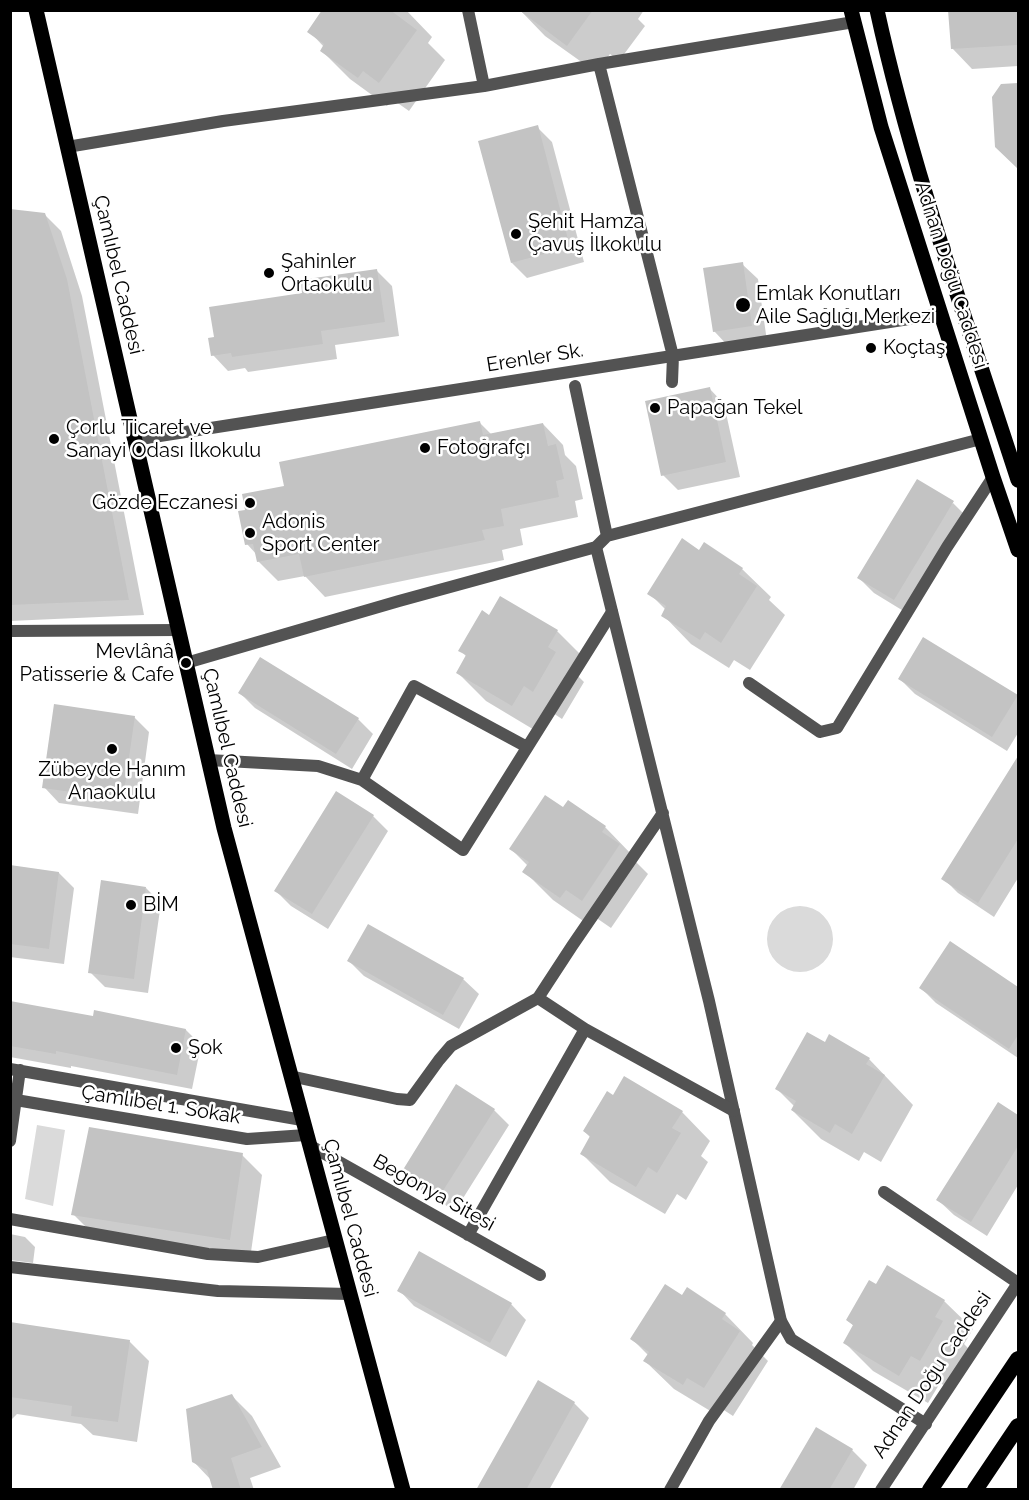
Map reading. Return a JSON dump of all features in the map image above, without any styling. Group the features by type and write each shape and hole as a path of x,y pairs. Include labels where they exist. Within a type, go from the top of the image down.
{"highway":[{"path":"930,1490 1018,1359"},
{"path":"975,1490 1018,1426"}],"main road":[{"name":"Çamlıbel Caddesi","path":"36,10 224,828 403,1489"},
{"name":"Adnan Doğu Caddesi","path":"878,10 893,82 915,160 1018,480"},
{"name":"Adnan Doğu Caddesi","path":"853,16 881,127 1018,550"}],"street":[{"path":"468,10 484,86"},
{"path":"67,147 222,121 484,86 853,16"},
{"path":"599,64 673,356 672,382"},
{"name":"Erenler Sk.","path":"134,440 941,314"},
{"path":"575,386 607,536"},
{"path":"186,663 596,547 607,536 981,439"},
{"path":"749,683 820,732 837,728 947,547 993,477"},
{"path":"596,547 709,1001 781,1321 791,1339 926,1424"},
{"path":"208,760 318,766 362,780 463,850 612,612"},
{"path":"10,631 179,630"},
{"path":"362,780 414,686 527,747"},
{"path":"290,1076 410,1100 451,1046 538,998 663,813"},
{"path":"538,998 585,1029 734,1111"},
{"path":"468,1235 585,1029"},
{"path":"10,1141 15,1069 305,1133"},
{"name":"Çamlıbel 1. Sokak","path":"13,1100 247,1139 305,1133"},
{"name":"Begonya Sitesi","path":"305,1133 468,1235 540,1275"},
{"path":"884,1192 1018,1283"},
{"path":"10,1219 208,1254 258,1257 334,1240"},
{"path":"10,1267 218,1291 349,1294"},
{"name":"Adnan Doğu Caddesi","path":"881,1490 1018,1283"},
{"path":"670,1490 709,1421 781,1321"}],"shaded area":[{"path":"793,906 807,906 819,911 828,920 833,939 831,952 824,963 807,972 793,972 781,967 772,958 767,946 767,932 772,920 781,911"},
{"path":"37,1125 65,1130 53,1206 25,1199"}],"building":[{"path":"322,10 390,10 417,30 379,83 363,71 358,78 320,51 324,44 307,32"},
{"path":"519,10 593,10 567,46"},
{"path":"948,10 1018,10 1018,45 951,49"},
{"path":"1018,83 1018,169 995,147 992,97 1001,84"},
{"path":"538,125 570,247 511,263 478,141"},
{"name":"Çorlu Ticaret ve Sanayi Odası İlkokulu","path":"10,209 45,213 67,279 129,600 10,605"},
{"path":"743,262 752,326 713,332 703,268"},
{"path":"377,269 385,322 321,331 323,344 232,357 231,353 211,356 208,338 214,337 209,307 302,293 300,280"},
{"path":"710,387 726,462 661,476 645,401"},
{"path":"480,421 483,435 543,423 548,446 556,444 564,479 556,481 559,497 501,509 504,526 482,530 485,540 304,577 299,554 257,562 253,544 245,545 238,511 245,510 242,494 284,486 279,462"},
{"path":"917,479 954,501 894,600 857,578"},
{"path":"682,538 699,550 704,542 743,568 739,574 757,586 721,643 705,632 700,640 661,616 666,606 647,594"},
{"path":"500,596 558,630 548,647 556,652 533,692 524,686 512,706 456,673 466,655 458,651 482,610 489,615"},
{"path":"923,637 1018,695 992,737 898,679"},
{"path":"260,657 359,718 336,754 238,693"},
{"name":"Zübeyde Hanım Anaokulu","path":"54,704 135,716 123,799 42,788"},
{"path":"1018,756 1018,839 978,903 941,879"},
{"path":"336,791 374,815 312,914 274,891"},
{"path":"545,795 563,807 568,800 606,826 602,832 620,844 582,901 566,890 560,898 522,872 529,862 509,849"},
{"path":"10,865 59,872 49,949 10,944"},
{"path":"101,880 146,887 134,979 88,973"},
{"path":"368,924 464,978 443,1015 347,961"},
{"path":"950,941 1018,987 1018,1035 1009,1049 919,988"},
{"path":"10,1001 93,1016 94,1010 186,1029 177,1075 56,1051 56,1054 10,1046"},
{"path":"807,1032 825,1042 829,1034 870,1058 866,1064 885,1075 852,1134 835,1124 830,1133 791,1110 796,1101 775,1089"},
{"path":"624,1076 683,1111 672,1128 681,1133 657,1173 648,1167 636,1187 580,1154 590,1136 583,1131 607,1091 613,1095"},
{"path":"456,1084 495,1109 439,1197 401,1173"},
{"path":"998,1102 1018,1115 1018,1146 971,1222 936,1200"},
{"path":"89,1127 243,1153 230,1240 71,1215"},
{"path":"419,1251 512,1303 490,1343 397,1291"},
{"path":"887,1265 945,1300 935,1317 943,1321 920,1361 911,1356 899,1376 843,1343 853,1325 846,1320 869,1280 876,1284"},
{"path":"665,1284 682,1295 687,1287 726,1313 722,1319 740,1331 704,1388 687,1378 683,1385 643,1361 649,1352 630,1339"},
{"path":"10,1322 130,1340 118,1422 71,1416 72,1406 10,1397"},
{"path":"538,1380 575,1402 526,1490 476,1490"},
{"path":"232,1394 262,1447 231,1458 241,1490 213,1490 207,1470 192,1462 186,1409"},
{"path":"816,1427 853,1449 829,1490 779,1490"}],"place":[{"name":"Şehit Hamza Çavuş İlkokulu","path":"516,234"},
{"name":"Şahinler Ortaokulu","path":"269,273"},
{"name":"Emlak Konutları Aile Sağlığı Merkezi","path":"743,305"},
{"name":"Koçtaş","path":"871,348"},
{"name":"Papağan Tekel","path":"655,408"},
{"name":"Çorlu Ticaret ve Sanayi Odası İlkokulu","path":"54,439"},
{"name":"Fotoğrafçı","path":"425,448"},
{"name":"Gözde Eczanesi","path":"250,503"},
{"name":"Adonis Sport Center","path":"250,533"},
{"name":"Mevlânâ Patisserie & Cafe","path":"186,663"},
{"name":"Zübeyde Hanım Anaokulu","path":"112,749"},
{"name":"BİM","path":"131,905"},
{"name":"Şok","path":"176,1048"}]}
